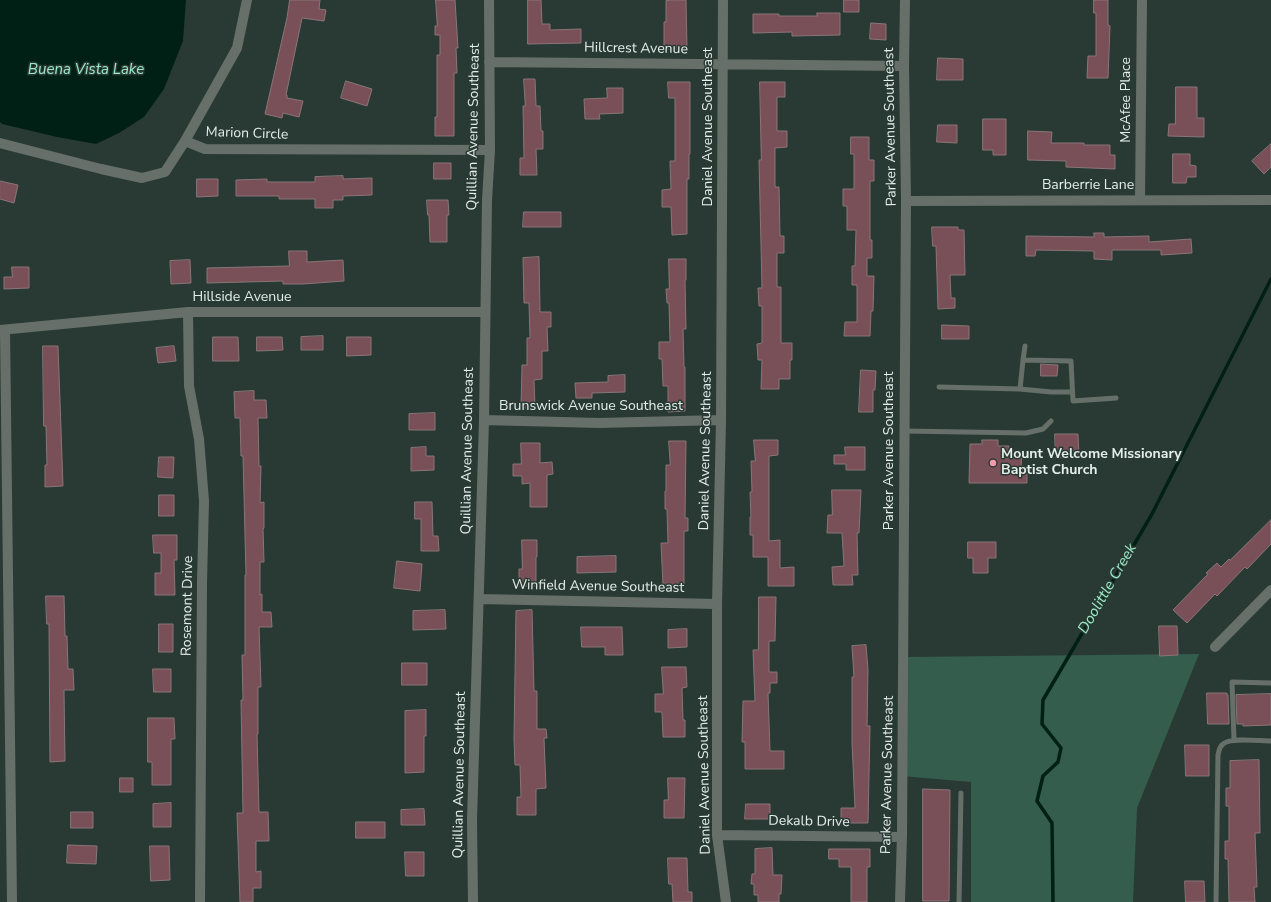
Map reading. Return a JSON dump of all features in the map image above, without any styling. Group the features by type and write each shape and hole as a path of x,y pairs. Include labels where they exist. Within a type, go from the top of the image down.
{"street":[{"path":"185,142 237,48 247,0"},
{"name":"Quillian Avenue Southeast","path":"474,902 472,820 484,420 487,200 490,150 489,0"},
{"name":"Daniel Avenue Southeast","path":"723,0 721,420 717,604 717,835 726,902"},
{"name":"Parker Avenue Southeast","path":"900,902 902,837 906,201 904,0"},
{"name":"McAfee Place","path":"1140,200 1142,0"},
{"name":"Hillcrest Avenue","path":"489,62 904,66"},
{"name":"Marion Circle","path":"0,143 142,178 165,172 185,142 205,149 490,150"},
{"name":"Barberrie Lane","path":"906,201 1271,200"},
{"name":"Hillside Avenue","path":"2,330 188,312 485,312"},
{"name":"Rosemont Drive","path":"188,312 189,386 199,439 204,501 200,902"},
{"path":"2,330 12,902"},
{"name":"Brunswick Avenue Southeast","path":"484,420 599,423 721,420"},
{"path":"1215,648 1271,590"},
{"name":"Winfield Avenue Southeast","path":"478,599 717,604"},
{"name":"Dekalb Drive","path":"717,835 902,837"}],"lane":[{"path":"1020,389 1025,346"},
{"path":"1023,360 1071,361 1073,401 1116,398"},
{"path":"939,387 1072,392"},
{"path":"904,431 1026,433 1043,429 1051,421"},
{"path":"1234,740 1232,682 1271,683"},
{"path":"1216,902 1219,749 1223,743 1230,740 1271,741"},
{"path":"960,902 961,793"}],"shaded area":[{"path":"1199,654 1137,808 1133,902 971,902 971,782 902,776 906,657"}],"water":[{"name":"Buena Vista Lake","path":"0,0 186,0 183,41 164,89 144,117 119,133 96,144 57,137 2,124 0,122"}],"building":[{"path":"290,0 320,0 319,9 326,10 324,21 302,18 286,95 287,98 303,101 299,117 283,113 282,118 265,114"},
{"path":"436,0 455,0 458,48 456,48 457,73 454,73 454,136 435,136 435,117 437,117 437,55 440,55 440,35 435,35 435,26 437,26"},
{"path":"528,0 541,0 542,24 550,24 550,30 581,29 581,43 528,44"},
{"path":"686,0 687,49 664,49 666,1"},
{"path":"844,0 859,0 859,12 844,12"},
{"path":"1094,0 1108,0 1108,25 1110,26 1108,78 1087,78 1088,56 1096,56 1096,13 1094,13"},
{"path":"817,13 840,13 840,35 792,36 792,32 753,33 753,14 817,16"},
{"path":"871,23 886,24 886,40 870,39"},
{"path":"938,58 963,59 963,80 937,80"},
{"path":"524,79 535,79 536,106 540,106 541,131 543,131 543,149 536,149 537,175 520,175 520,158 524,158"},
{"path":"346,81 372,89 367,106 341,98"},
{"path":"668,82 690,82 690,154 689,179 687,179 687,234 672,235 671,207 662,207 662,190 671,189 670,161 675,161 675,98 669,98"},
{"path":"760,82 785,82 785,97 777,97 777,131 787,131 787,147 775,148 775,187 779,187 780,236 784,236 784,253 777,253 777,287 781,287 781,343 792,343 792,360 790,360 790,379 779,379 779,389 761,389 762,360 758,360 757,344 762,343 762,306 759,306 758,288 762,288 759,160 761,160"},
{"path":"1176,87 1197,87 1197,118 1204,118 1204,137 1168,136 1169,124 1175,124"},
{"path":"607,88 623,88 623,113 599,114 600,119 585,119 584,99 607,98"},
{"path":"983,119 1006,119 1006,155 993,155 993,150 983,150"},
{"path":"938,125 957,125 957,143 937,142"},
{"path":"1028,131 1052,132 1051,143 1110,145 1110,155 1115,155 1115,169 1066,167 1066,161 1028,160"},
{"path":"851,137 869,137 869,160 874,160 874,181 870,181 870,240 872,240 872,258 867,258 867,276 874,276 873,311 871,311 870,336 844,336 845,322 857,322 857,285 852,285 852,266 855,266 856,230 847,230 847,206 843,206 843,189 854,189 854,154 851,154"},
{"path":"1271,144 1271,167 1264,174 1252,161"},
{"path":"1173,154 1190,154 1190,165 1196,166 1196,177 1187,177 1186,183 1173,183"},
{"path":"434,163 451,163 451,179 434,179"},
{"path":"343,176 343,179 372,178 372,195 343,196 343,200 333,200 333,208 315,208 315,199 279,199 279,196 236,196 236,180 267,179 267,182 315,182 315,177"},
{"path":"197,179 218,179 218,196 197,197"},
{"path":"0,181 18,185 14,203 0,199"},
{"path":"427,200 448,200 449,215 447,215 447,242 430,242"},
{"path":"524,212 561,212 561,227 523,227"},
{"path":"932,227 958,227 958,230 964,230 965,275 950,275 951,298 955,298 955,308 938,309 936,246 933,246"},
{"path":"1094,233 1104,233 1104,237 1149,236 1149,242 1191,239 1192,253 1161,255 1161,250 1112,250 1112,260 1094,259 1094,251 1036,250 1035,256 1026,256 1026,236 1094,237"},
{"path":"289,251 307,251 307,262 343,260 344,281 303,284 283,284 283,281 207,283 207,268 289,266"},
{"path":"539,257 540,312 551,312 551,327 547,327 548,351 542,351 542,379 534,380 535,408 521,408 522,365 527,365 527,338 530,338 529,303 524,303 523,258"},
{"path":"669,259 686,259 686,329 683,329 685,411 668,412 668,386 663,386 662,359 659,359 659,342 670,342 669,303 667,303 666,289 669,289"},
{"path":"190,260 191,283 171,284 170,261"},
{"path":"12,267 29,267 29,288 4,289 4,277 12,277"},
{"path":"942,325 969,326 969,339 942,339"},
{"path":"323,336 323,350 301,350 301,337"},
{"path":"213,337 238,337 239,361 213,361"},
{"path":"257,337 282,337 283,350 257,351"},
{"path":"347,337 371,337 371,355 347,356"},
{"path":"43,346 58,346 63,486 45,487 45,465 47,465 46,426 44,426"},
{"path":"174,346 176,361 158,363 156,348"},
{"path":"1041,364 1058,365 1057,376 1041,376"},
{"path":"861,370 876,371 875,390 873,390 873,412 859,412"},
{"path":"625,375 625,392 592,393 592,398 576,398 575,383 608,382 608,376"},
{"path":"254,391 254,400 266,400 267,418 258,418 259,466 261,466 260,503 264,502 264,562 260,562 260,595 262,594 262,612 271,612 272,627 259,627 261,687 258,687 257,734 259,812 268,812 269,841 256,841 256,872 261,871 261,888 253,888 253,902 240,902 237,813 243,813 241,700 243,700 242,655 245,655 246,575 243,456 241,456 240,418 235,418 234,392"},
{"path":"435,413 435,430 409,430 409,414"},
{"path":"1055,434 1078,434 1079,457 1056,458"},
{"path":"754,440 778,440 778,455 769,456 769,541 780,540 780,568 794,567 794,586 768,586 768,557 753,557 753,535 750,535 750,492 752,492 751,461 755,461"},
{"path":"982,440 998,440 998,446 1009,446 1009,451 1022,451 1021,469 1027,469 1027,483 969,483 970,444 982,444"},
{"path":"669,441 686,441 685,518 688,518 688,531 684,531 684,585 663,585 661,543 668,543 665,491 666,465 670,465"},
{"path":"521,443 540,443 540,463 552,462 553,474 547,475 547,507 530,507 530,483 522,484 522,476 513,476 513,464 521,464"},
{"path":"426,447 426,456 434,456 434,470 411,471 411,448"},
{"path":"845,447 865,447 865,470 846,470 846,464 834,464 834,455 845,455"},
{"path":"159,457 174,457 173,478 158,477"},
{"path":"832,490 861,490 859,533 857,533 858,575 852,575 853,585 833,585 832,567 844,566 842,533 827,533 828,515 832,515"},
{"path":"159,495 174,495 174,516 159,516"},
{"path":"415,502 432,502 433,536 438,536 439,551 421,551 421,519 415,519"},
{"path":"1271,520 1271,544 1247,569 1245,567 1217,596 1215,594 1187,623 1173,610 1208,574 1206,573 1217,563 1221,567 1229,559 1230,560"},
{"path":"153,535 177,535 177,560 174,560 175,595 155,595 155,573 161,573 161,553 154,553"},
{"path":"522,540 537,540 536,586 519,586 519,569 522,569"},
{"path":"968,542 996,542 996,558 988,558 988,573 973,573 973,558 968,558"},
{"path":"616,556 616,572 577,573 577,557"},
{"path":"397,561 422,564 420,591 394,588"},
{"path":"46,596 64,596 68,669 73,669 74,690 64,690 65,761 50,762 49,624 47,624"},
{"path":"759,597 776,597 775,641 769,641 769,672 777,672 777,683 770,683 770,693 768,693 770,751 784,751 784,769 745,769 745,742 742,742 743,701 755,701 753,650 758,650"},
{"path":"445,610 446,629 413,630 413,611"},
{"path":"532,610 534,691 537,691 537,729 546,729 547,738 544,738 546,788 536,789 536,815 517,815 517,797 521,797 520,765 515,765 514,739 516,611"},
{"path":"159,624 173,624 173,652 159,652"},
{"path":"1159,626 1177,626 1178,655 1160,656"},
{"path":"581,627 622,627 623,655 605,655 605,647 582,647"},
{"path":"687,629 687,647 668,648 668,630"},
{"path":"866,645 868,670 867,726 870,726 868,823 841,823 841,808 855,808 852,743 852,677 854,677 852,646"},
{"path":"402,663 427,663 427,685 402,685"},
{"path":"662,667 686,667 687,687 682,688 685,737 663,737 662,712 655,712 655,694 663,694"},
{"path":"153,669 171,669 171,692 154,692"},
{"path":"1207,693 1227,693 1229,724 1208,724"},
{"path":"1271,694 1271,725 1243,726 1243,724 1237,724 1236,695"},
{"path":"426,710 424,772 405,773 405,711"},
{"path":"148,718 174,718 175,739 171,739 171,785 152,785 152,762 148,762"},
{"path":"1185,745 1209,745 1209,776 1186,776"},
{"path":"1259,760 1260,833 1255,833 1257,887 1254,887 1255,902 1229,902 1228,859 1225,859 1225,841 1229,841 1229,806 1226,806 1226,788 1230,788 1230,761"},
{"path":"120,778 133,778 133,792 120,792"},
{"path":"668,778 685,778 684,818 664,818 664,800 668,800"},
{"path":"923,789 950,790 949,901 923,901"},
{"path":"171,803 171,827 153,827 153,804"},
{"path":"746,804 770,804 770,819 745,819"},
{"path":"424,809 425,825 401,825 401,810"},
{"path":"71,812 93,812 93,828 71,828"},
{"path":"356,822 385,822 385,838 356,838"},
{"path":"68,845 97,846 96,864 67,863"},
{"path":"150,846 169,846 170,880 151,881"},
{"path":"772,848 773,875 782,875 779,902 758,902 758,895 754,895 754,884 751,884 752,874 755,874 755,849"},
{"path":"829,849 870,849 870,867 867,867 867,902 851,902 851,867 839,867 839,859 829,859"},
{"path":"405,852 424,852 424,876 406,876"},
{"path":"668,858 687,858 688,892 692,892 692,902 673,902 672,884 669,884"},
{"path":"1185,881 1204,881 1205,902 1186,902"}],"waterway":[{"name":"Doolittle Creek","path":"1053,902 1052,823 1037,801 1043,776 1058,762 1061,748 1042,724 1043,700 1152,514 1271,279"}],"place":[{"name":"Mount Welcome Missionary Baptist Church","path":"993,463"}]}
